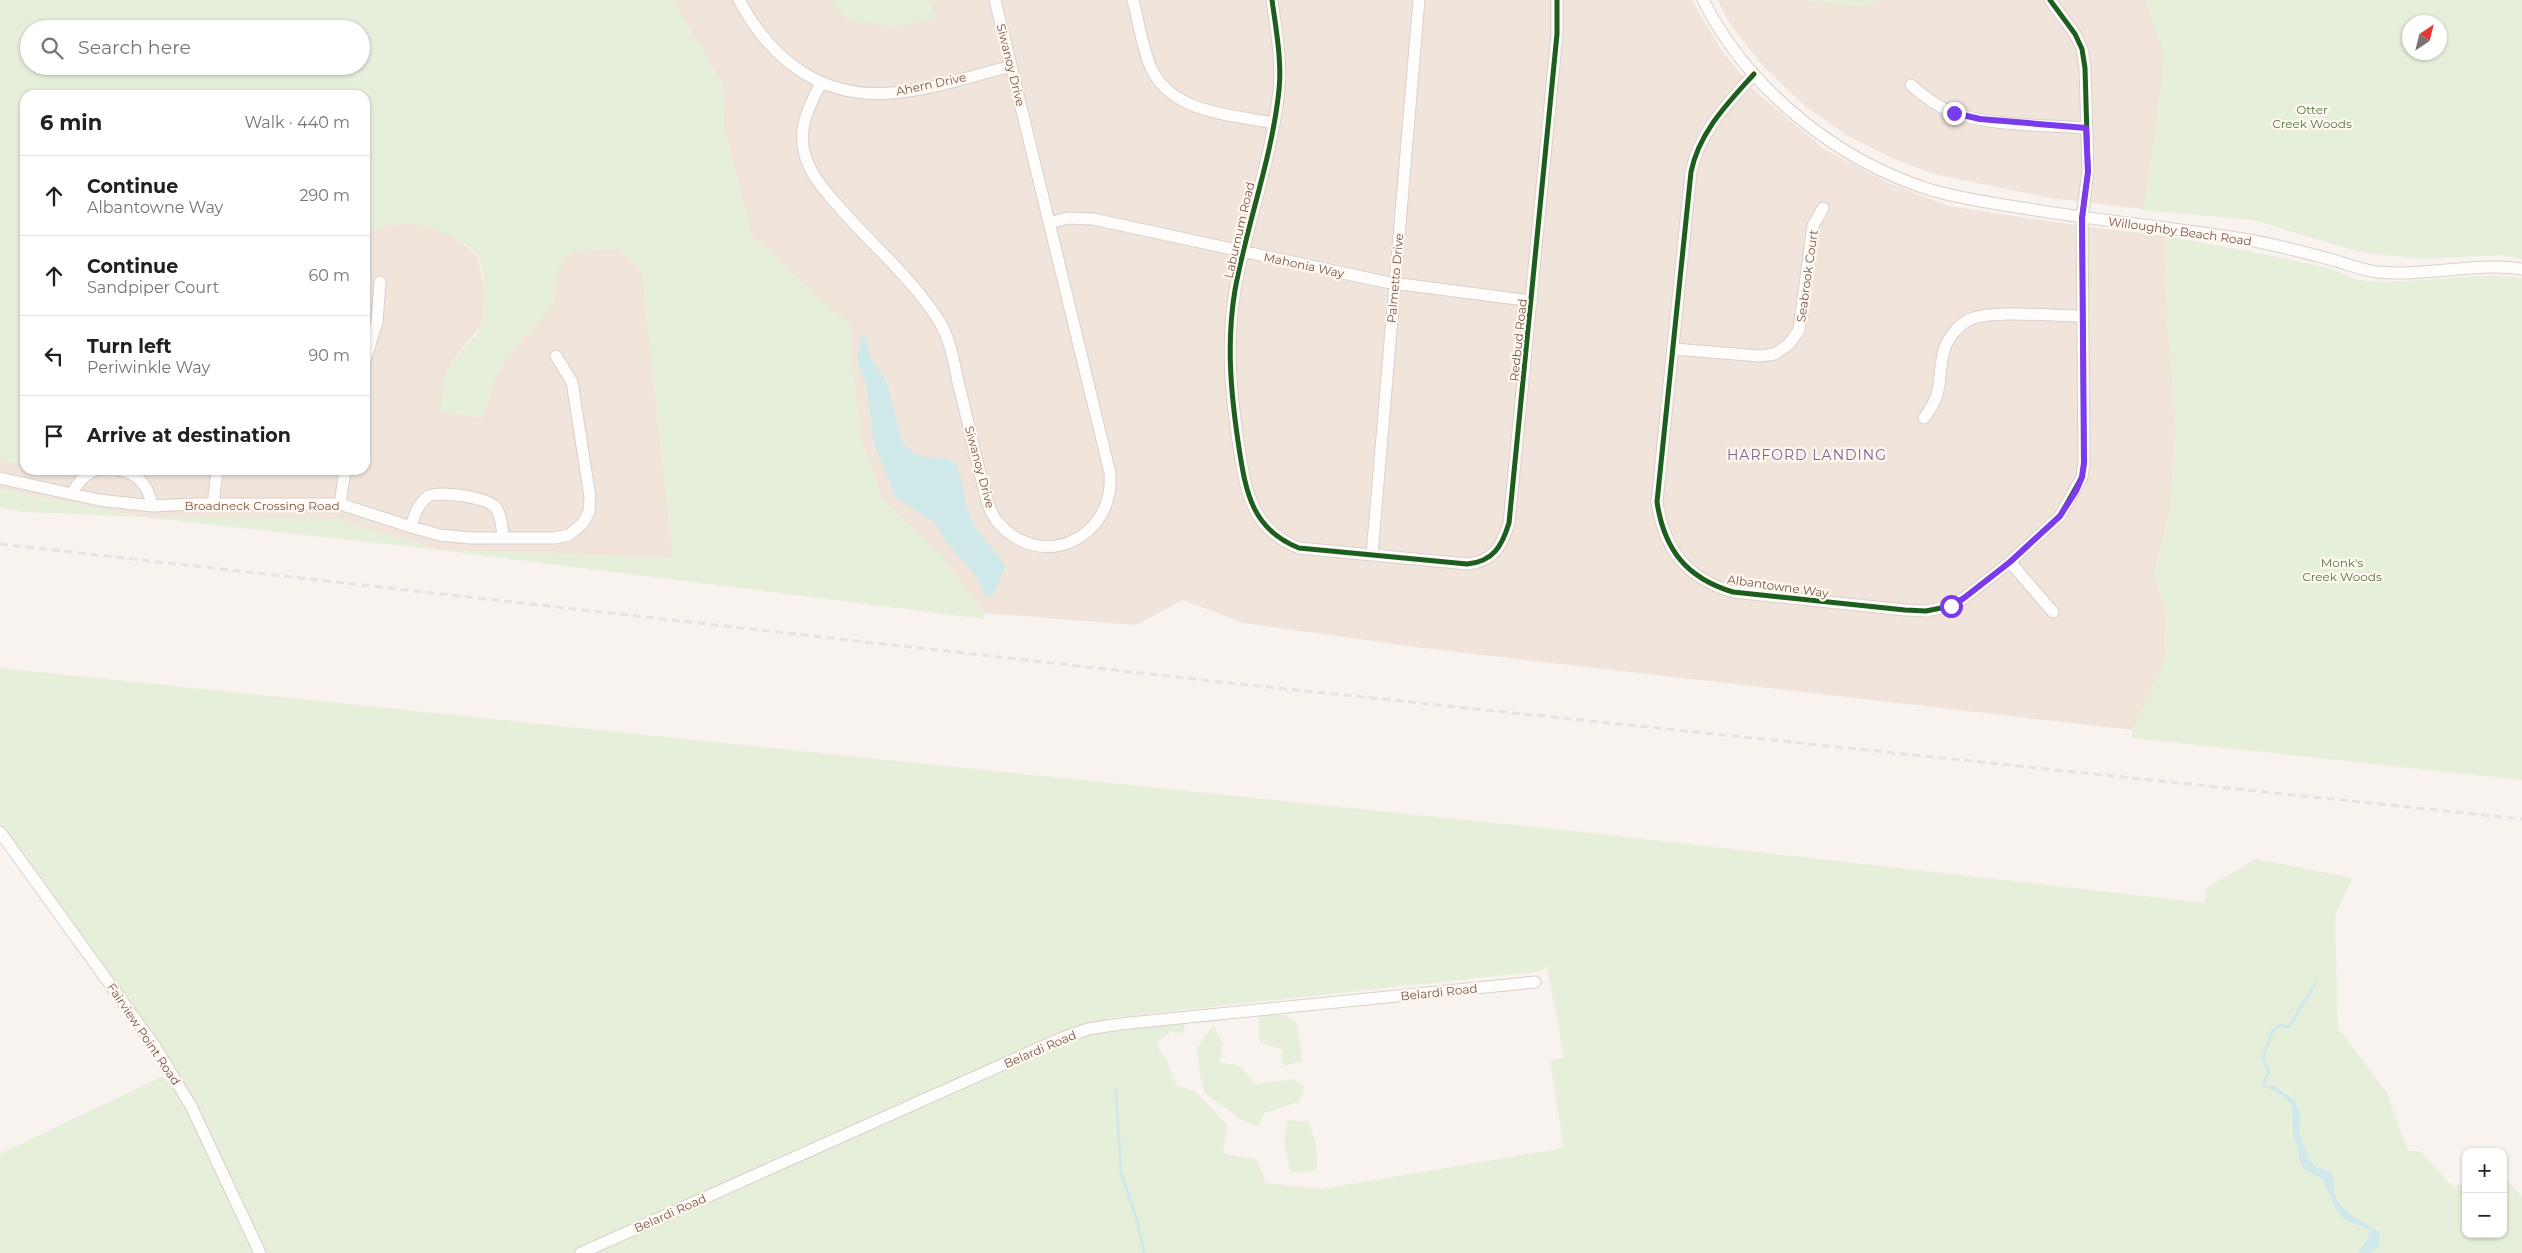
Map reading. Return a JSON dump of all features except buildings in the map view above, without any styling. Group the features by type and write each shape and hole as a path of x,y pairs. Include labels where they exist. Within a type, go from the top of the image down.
{"street":[{"name":"Ahern Drive","path":"739,0 764,41 792,65 820,83 846,90 891,93 944,83 1010,66"},
{"name":"Siwanoy Drive","path":"820,83 809,106 802,130 804,150 810,170 821,187 850,220 928,304 941,324 950,344 983,484 995,518 1006,530 1024,541 1042,546 1058,546 1074,542 1100,519 1108,505 1111,490 1108,464 995,0"},
{"path":"1133,0 1153,71 1161,84 1188,104 1206,110 1274,123"},
{"name":"Laburnum Road","path":"1272,0 1278,41 1279,80 1274,123 1235,289 1229,360 1231,396 1241,464 1250,500 1258,517 1268,531 1283,542 1299,548 1372,555"},
{"name":"Palmetto Drive","path":"1372,555 1419,0"},
{"name":"Redbud Road","path":"1372,555 1467,564 1488,559 1500,546 1509,523 1557,34 1557,0"},
{"name":"Willoughby Beach Road","path":"1703,0 1724,36 1754,74 1786,106 1840,149 1892,175 1932,190 2003,205 2082,218 2251,240 2374,272 2405,274 2498,267 2522,269"},
{"name":"Albantowne Way","path":"1754,74 1707,130 1694,158 1657,502 1662,529 1670,546 1696,576 1723,589 1752,595 1926,610 1951,606 2010,562 2060,516 2082,477 2084,463 2082,218 2088,172 2085,68 2082,49 2075,34 2050,0"},
{"path":"1910,85 1938,106 1954,113 1980,119 2086,128"},
{"name":"Seabrook Court","path":"1674,349 1760,356 1775,354 1789,344 1799,330 1813,226 1824,208"},
{"name":"Mahonia Way","path":"1049,223 1068,218 1093,218 1394,284 1532,301"},
{"path":"370,344 377,322 380,282"},
{"path":"1924,418 1938,397 1946,347 1953,334 1968,320 1991,315 2082,316"},
{"name":"Broadneck Crossing Road","path":"0,478 99,500 152,506 340,504 440,535 470,538 555,538 569,535 583,523 589,512 590,496 572,382 556,356"},
{"path":"72,494 77,484 86,475"},
{"path":"134,475 142,481 150,495 152,506"},
{"path":"213,505 216,475"},
{"path":"340,504 344,475"},
{"path":"411,527 417,508 428,496 436,494 481,499 492,503 496,509 501,520 503,538"},
{"path":"2010,562 2053,612"},
{"name":"Fairview Point Road","path":"0,832 161,1056 191,1106 260,1253"},
{"name":"Belardi Road","path":"581,1253 1062,1038 1088,1029 1535,982"}],"shaded area":[{"path":"672,0 1692,0 1722,51 1754,90 1824,149 1889,183 1949,206 2074,225 2165,236 2168,329 2176,423 2170,511 2154,575 2165,607 2166,690 2132,730 1423,648 1243,623 1183,600 1136,625 983,613 940,554 883,501 860,438 849,325 751,236 724,129 722,83"},
{"path":"1717,0 1805,0 1863,6 1880,0 2151,0 2170,54 2164,121 2150,210 2050,198 1934,174 1894,159 1846,135 1804,105 1764,67 1730,24"},
{"path":"417,223 451,234 477,255 486,295 482,324 451,363 441,411 482,418 495,379 512,350 552,306 558,267 572,251 619,248 642,272 673,558 440,550 337,519 143,517 0,489 0,460 15,463 20,454 20,475 370,475 370,230 381,225"}],"green space":[{"path":"0,0 672,0 722,83 724,129 751,236 849,325 860,438 883,501 940,554 983,613 984,619 440,550 673,558 642,272 619,248 572,251 558,267 552,306 512,350 495,379 482,418 440,411 443,386 449,368 455,358 480,329 484,317 485,299 482,269 477,255 462,242 447,233 413,224 394,224 370,231 370,90 20,90 20,454 15,463 0,460"},
{"path":"829,0 928,0 937,17 893,28 847,19"},
{"path":"1805,0 1880,0 1863,6"},
{"name":"Otter Creek Woods","path":"2145,0 2522,0 2522,259 2501,255 2421,259 2359,252 2254,220 2143,210 2157,120 2164,53"},
{"name":"Monk's Creek Woods","path":"2165,236 2323,267 2355,279 2366,281 2385,282 2485,276 2522,278 2522,780 2132,738 2132,730 2166,657 2165,607 2154,575 2170,511 2176,423 2168,329"},
{"path":"0,489 143,517 25,512 0,508"},
{"path":"143,517 337,519 440,550"},
{"path":"0,668 1582,832 2205,903 2205,889 2256,859 2352,878 2335,916 2338,1028 2387,1093 2408,1151 2420,1151 2453,1187 2462,1184 2462,1238 2507,1238 2507,1180 2522,1196 2522,1253 2371,1253 2379,1245 2380,1233 2349,1215 2341,1207 2328,1170 2312,1162 2303,1145 2299,1133 2297,1103 2291,1096 2279,1088 2273,1089 2285,1097 2292,1107 2293,1136 2298,1148 2299,1159 2304,1168 2322,1179 2338,1213 2353,1224 2370,1230 2368,1238 2358,1253 0,1253 0,1154 163,1076 197,1121 191,1106 0,835","holes":["1547,966 1564,1058 1550,1061 1564,1148 1322,1189 1266,1183 1256,1159 1223,1154 1227,1125 1196,1092 1176,1085 1167,1061 1156,1044 1170,1032 1183,1033 1185,1023 1106,1029 1107,1018 1543,971"]},
{"path":"1259,1015 1286,1015 1297,1024 1303,1061 1284,1066 1281,1059 1283,1049 1260,1043"},
{"path":"1214,1025 1223,1044 1219,1062 1240,1066 1255,1084 1295,1079 1304,1087 1299,1102 1264,1113 1259,1125 1246,1123 1205,1093 1200,1076 1197,1048"},
{"path":"1287,1120 1308,1122 1316,1144 1317,1171 1291,1172 1284,1142"}],"water":[{"path":"862,334 867,339 870,357 886,380 902,440 908,448 919,456 954,461 958,468 972,521 1005,566 993,595 987,597 976,576 945,540 934,522 894,496 886,471 874,444 867,388 857,361"},
{"path":"2273,1085 2295,1100 2301,1116 2299,1133 2309,1158 2315,1166 2331,1172 2339,1203 2349,1214 2380,1233 2379,1245 2371,1253 2358,1253 2368,1238 2370,1230 2349,1222 2338,1213 2322,1179 2304,1169 2299,1159 2298,1148 2293,1136 2292,1107 2285,1097 2266,1087"}],"waterway":[{"path":"2270,1087 2265,1086 2264,1082 2269,1072 2263,1058 2272,1032 2280,1025 2289,1027 2315,984"},
{"path":"1116,1091 1121,1172 1138,1224 1144,1253"}],"railway":[{"path":"0,544 1211,681 2522,819"}],"cycle path":[{"path":"1272,0 1279,56 1279,90 1271,141 1235,290 1230,350 1234,409 1242,465 1249,495 1254,508 1271,531 1299,548 1467,564 1476,563 1490,556 1499,546 1509,523 1557,34 1557,0"},
{"path":"1754,74 1725,107 1708,131 1695,157 1691,172 1657,502 1665,534 1680,559 1690,570 1702,579 1733,592 1905,610 1926,611 1951,606 2010,562 2060,516 2082,477 2084,463 2082,218 2088,171 2085,68 2082,49 2075,34 2050,0"}],"district":[{"name":"HARFORD LANDING","path":"1807,455"}],"route":[{"path":"1951,606 2010,562 2060,516 2076,491 2082,477 2084,463 2082,218 2088,172 2086,128 1980,119 1954,113"}]}
